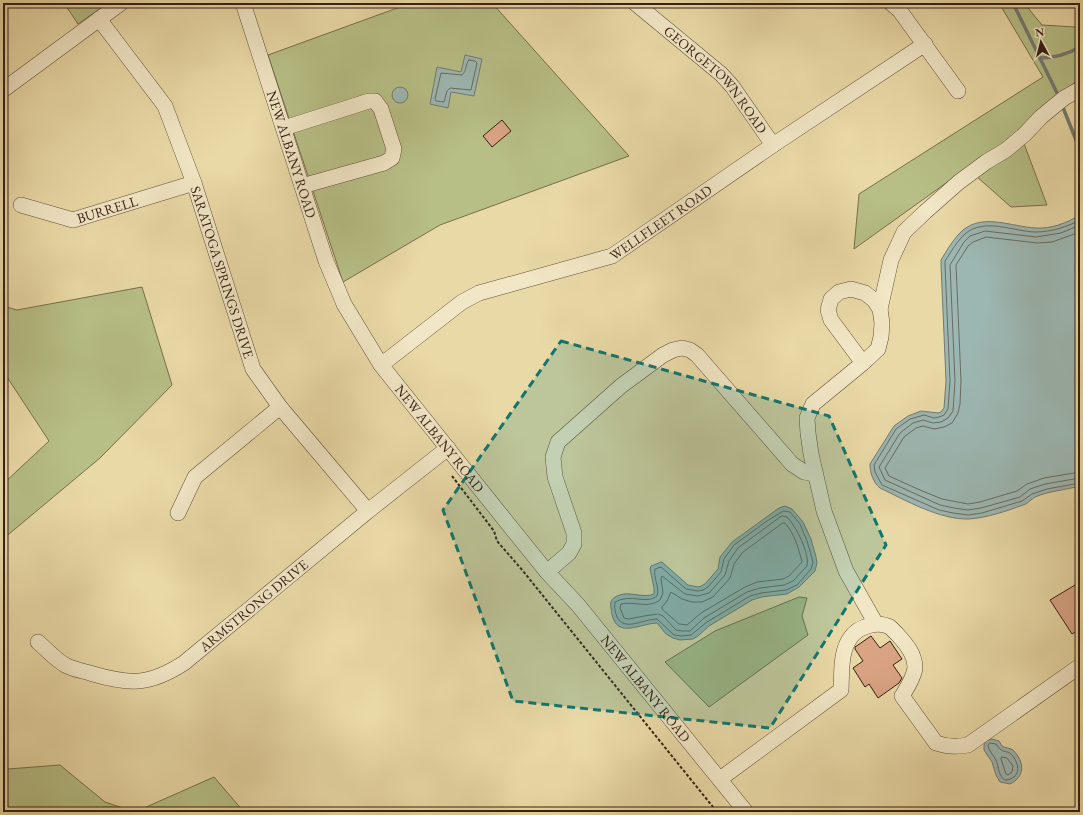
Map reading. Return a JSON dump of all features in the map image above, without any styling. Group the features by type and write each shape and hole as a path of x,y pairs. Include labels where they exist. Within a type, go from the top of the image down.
{"street":[{"path":"3,90 120,3"},
{"name":"NEW ALBANY ROAD","path":"243,3 326,261 344,304 381,365 547,572 578,605 746,812"},
{"name":"GEORGETOWN ROAD","path":"635,3 721,74 732,86 773,145"},
{"path":"891,3 900,11 958,91"},
{"name":"SARATOGA SPRINGS DRIVE","path":"99,19 165,106 194,183 253,369 280,407 368,511"},
{"name":"WELLFLEET ROAD","path":"381,365 462,302 478,293 612,256 773,145 925,44"},
{"path":"876,624 846,571 824,511 811,454 807,418 813,404 878,349 882,323 880,309 891,260 904,232 959,182 986,162 1006,150 1047,112 1064,98 1080,89"},
{"path":"284,128 369,101 375,101 380,108 392,142 394,149 392,158 384,163 302,186"},
{"name":"BURRELL","path":"21,205 73,220 194,183"},
{"path":"863,363 831,320 828,310 830,299 840,292 851,289 865,293 874,300 880,309"},
{"path":"547,572 569,553 574,544 574,533 555,477 554,450 558,442 621,386 659,358 673,350 682,348 697,354 792,464 804,472 815,474"},
{"path":"178,513 195,477 280,407"},
{"name":"ARMSTRONG DRIVE","path":"38,642 66,666 110,679 130,682 168,674 184,663 368,511 448,448"},
{"path":"720,779 842,690 845,650 852,636 864,627 876,624 890,627 906,644 913,656 915,669 908,687 902,696 936,743 945,746 958,747 968,745 1080,666"}],"path":[{"path":"452,476 494,531 497,541 523,571 717,812"}],"highlighted area":[{"path":"561,341 829,416 886,545 770,728 513,701 443,510"}],"green space":[{"path":"64,3 108,3 78,24"},
{"path":"411,3 492,3 629,156 440,225 343,282 268,55"},
{"path":"999,3 1024,3 1042,25 1075,27 1080,24 1080,80 1075,82 1020,133 1047,205 1011,207 967,168 854,249 859,194 1043,77"},
{"path":"142,287 172,385 100,458 3,539 3,484 49,441 3,371 3,306 17,310"},
{"path":"799,597 807,598 802,616 808,635 709,707 665,662 715,631"},
{"path":"60,765 105,802 135,812 3,812 3,768 8,769"},
{"path":"214,777 244,812 135,812"}],"water":[{"path":"465,55 482,59 474,96 451,92 448,108 430,104 437,67 461,72"},
{"path":"397,87 403,87 408,92 406,101 403,103 397,103 392,98 392,92"},
{"path":"1080,215 1080,486 1040,495 1028,503 1003,512 969,519 935,513 880,488 872,477 870,464 894,426 908,416 921,411 938,413 944,408 946,381 941,260 948,248 963,230 980,222 998,222 1027,227 1047,228 1070,221"},
{"path":"785,506 792,509 803,522 811,539 816,557 817,563 815,571 799,587 787,594 761,597 752,600 709,626 693,639 680,640 673,638 666,634 657,623 628,628 622,628 617,624 613,618 611,601 613,598 622,594 645,596 654,594 650,569 651,566 662,562 688,585 698,587 701,586 705,584 718,569 720,557 732,542 779,508"},
{"path":"992,739 999,741 1003,747 1013,750 1020,759 1022,769 1021,773 1015,781 1010,784 1000,782 992,762 984,750 986,741"}],"building":[{"path":"502,120 511,131 492,147 483,136"},
{"path":"1080,582 1080,605 1075,608 1080,615 1080,629 1072,634 1050,600"},
{"path":"871,636 880,648 890,641 902,659 893,665 902,678 899,683 878,698 869,684 865,687 853,668 863,661 855,647"}],"waterway":[{"path":"1013,3 1059,97"},
{"path":"1040,58 1061,55 1080,47"},
{"path":"1062,105 1080,150"}]}
